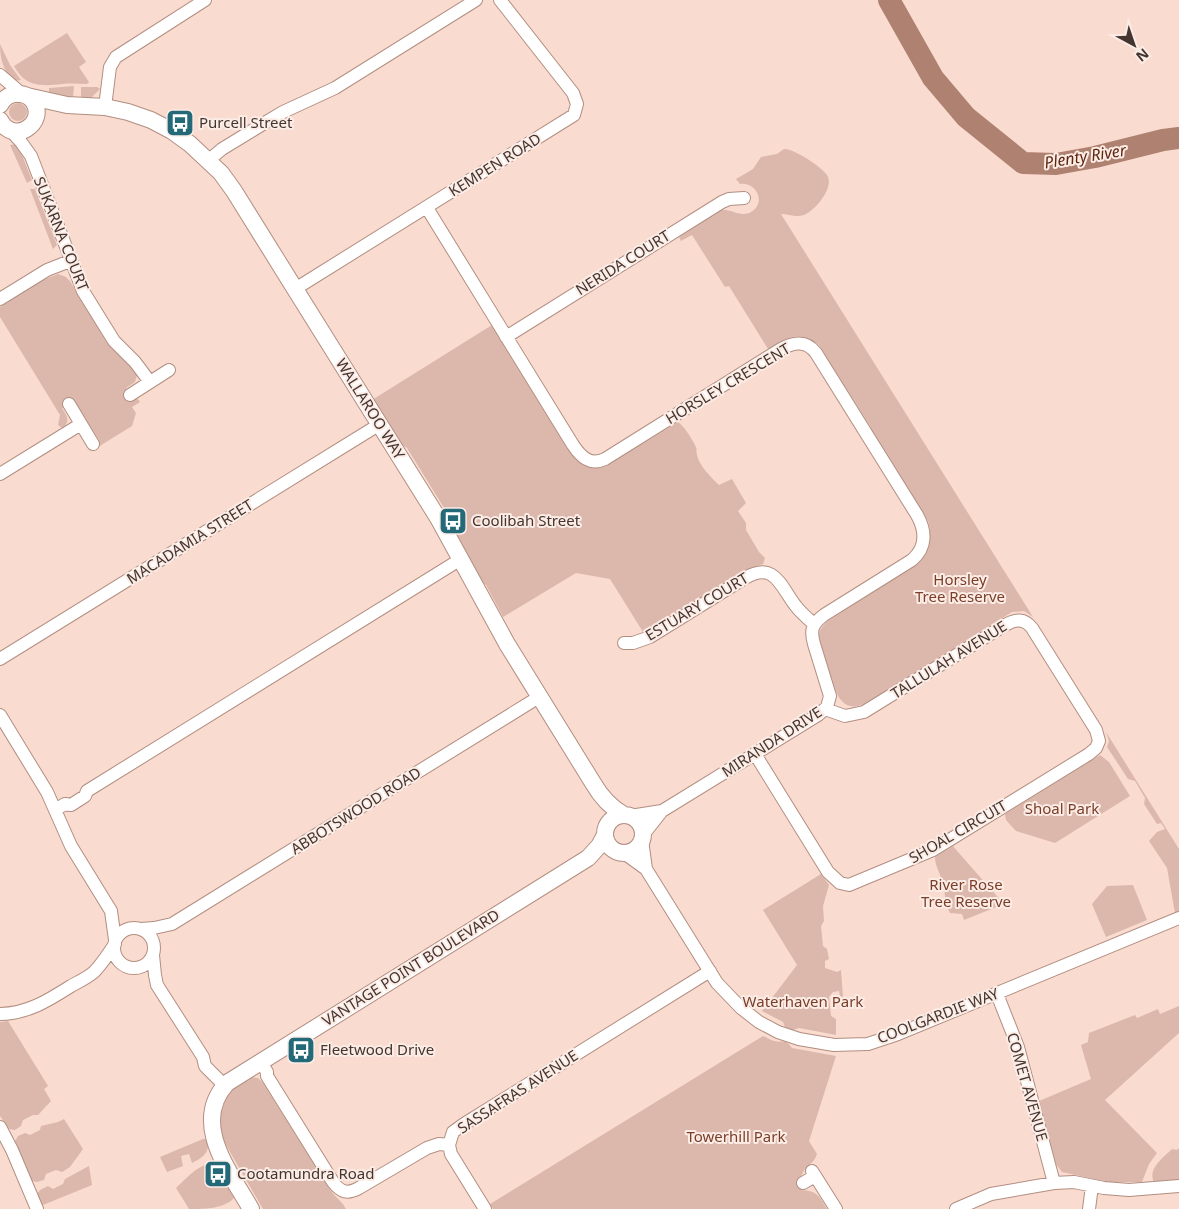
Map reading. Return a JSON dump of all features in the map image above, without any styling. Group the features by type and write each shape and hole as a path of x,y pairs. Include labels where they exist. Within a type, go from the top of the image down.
{"street":[{"path":"105,107 110,67 116,57 205,0"},
{"path":"209,160 283,112 335,88 476,0"},
{"name":"KEMPEN ROAD","path":"296,289 571,117 577,108 577,100 573,93 500,0"},
{"path":"0,75 35,104 36,115 34,122"},
{"path":"0,82 1,104"},
{"path":"1,104 10,95 24,95"},
{"name":"WALLAROO WAY","path":"24,95 67,105 105,107 128,112 162,126 186,140 209,160 234,191 380,424 461,559 502,635 603,799 610,806 627,816"},
{"name":"WALLAROO WAY","path":"4,127 23,131 34,122 67,105"},
{"name":"SUKARNA COURT","path":"30,156 30,140 34,122"},
{"name":"SUKARNA COURT","path":"4,127 21,142 30,156 83,291 120,348 135,362 150,382"},
{"name":"NERIDA COURT","path":"506,337 722,202 729,199 744,198"},
{"name":"HORSLEY CRESCENT","path":"427,208 577,452 587,460 596,462 605,459 789,345 804,343 813,349 924,529 922,547 912,560 824,615 814,624"},
{"path":"0,298 47,270 70,261"},
{"path":"130,395 169,370"},
{"path":"69,404 93,444"},
{"path":"0,474 81,424"},
{"name":"MACADAMIA STREET","path":"0,659 380,424"},
{"path":"60,807 71,804 85,796 86,791 461,559"},
{"name":"ESTUARY COURT","path":"624,643 633,643 650,637 757,572 768,573 777,579 798,609 814,624"},
{"name":"TALLULAH AVENUE","path":"828,705 845,716 858,714 1005,625 1019,620 1029,625 1036,633 1099,734 1098,744"},
{"name":"MIRANDA DRIVE","path":"643,838 662,811 828,705 829,690 812,635 814,624"},
{"name":"ABBOTSWOOD ROAD","path":"138,928 154,928 172,924 539,697"},
{"path":"0,715 43,785 60,807 71,846 111,911 116,958 157,985"},
{"name":"SHOAL CIRCUIT","path":"754,754 828,872 840,883 849,885 941,846 1089,754 1098,744"},
{"name":"WALLAROO WAY","path":"603,799 607,817 606,831"},
{"name":"MIRANDA DRIVE","path":"627,816 662,811"},
{"path":"627,816 640,824 643,838 635,850 622,853 609,846 606,831 614,818 627,816"},
{"name":"VANTAGE POINT BOULEVARD","path":"227,1082 588,858 599,846 606,831"},
{"name":"COOLGARDIE WAY","path":"643,838 646,869"},
{"name":"VANTAGE POINT BOULEVARD","path":"588,858 622,853"},
{"name":"COOLGARDIE WAY","path":"622,853 646,869 710,971 732,1000 759,1022 778,1032 799,1039 834,1045 859,1045 878,1041 997,994 1179,918"},
{"path":"111,911 151,936 154,942 157,985 203,1057 205,1066 227,1082 214,1104 211,1128 219,1151 251,1209"},
{"name":"ABBOTSWOOD ROAD","path":"154,954 172,924"},
{"path":"0,1014 20,1012 45,1002 92,973 100,965 123,931 138,928"},
{"path":"92,973 145,965 154,954"},
{"name":"SASSAFRAS AVENUE","path":"258,1062 336,1187 344,1192 353,1191 427,1148 439,1144 449,1145 453,1132 464,1124 710,971"},
{"name":"COMET AVENUE","path":"997,994 1018,1047 1054,1182"},
{"path":"0,1127 12,1150 36,1209"},
{"path":"449,1145 451,1154 485,1209"},
{"path":"803,1183 813,1174 836,1209"},
{"path":"956,1209 991,1194 1054,1182 1074,1182 1129,1190 1179,1186"},
{"path":"1089,1209 1092,1186"}],"green space":[{"path":"67,33 86,62 79,67 89,82 87,84 41,85 29,82 19,73 14,66"},
{"path":"0,44 10,65 21,80 13,81 4,68"},
{"path":"74,86 73,98 49,95 49,88"},
{"path":"81,87 97,87 100,89 91,98 81,99"},
{"path":"18,103 24,106 27,112 24,118 18,121 12,118 9,112 12,106"},
{"path":"16,144 32,180 27,183 10,145"},
{"name":"Horsley Tree Reserve","path":"784,149 794,152 814,163 827,175 829,180 823,198 808,213 798,216 781,214 1033,617 1024,611 1012,612 866,703 856,706 847,705 838,696 819,639 820,631 828,621 917,564 929,544 928,521 882,446 872,436 870,426 818,344 804,337 792,337 768,349 729,286 725,287 692,235 681,241 679,237 720,210 747,214 756,208 759,198 758,193 751,186 740,184 736,179 753,169 761,157 777,154"},
{"path":"30,189 35,189 57,245 53,249"},
{"path":"58,274 70,281 107,343 129,364 137,375 135,382 126,388 133,400 137,398 140,402 132,407 136,413 132,426 98,447 97,442 99,440 74,401 62,408 67,416 65,426 62,428 58,425 60,415 0,317 0,307 43,280"},
{"path":"492,325 568,450 575,459 584,465 594,468 606,466 678,422 681,424 696,448 698,459 709,475 719,485 732,479 746,503 738,511 746,523 746,530 759,552 765,558 763,564 746,570 643,632 610,579 576,573 503,617 486,585 480,582 454,532 454,524 407,448 399,443 372,400"},
{"path":"1106,732 1179,849 1179,911 1175,913 1167,868 1149,841 1157,832 1165,829 1161,823 1157,824 1144,804 1145,798 1135,781 1128,779 1107,747 1109,741"},
{"name":"Shoal Park","path":"1100,755 1109,762 1130,796 1055,843 1016,831 1006,820 1005,814"},
{"name":"River Rose Tree Reserve","path":"953,846 1004,904 964,920 962,914 950,913 935,857"},
{"name":"Waterhaven Park","path":"821,874 829,885 823,906 824,921 821,926 823,946 827,949 829,959 825,961 825,968 837,972 841,970 843,997 840,996 839,991 833,992 829,997 831,1016 836,1019 836,1035 799,1028 793,1030 785,1027 783,1022 762,1011 797,965 763,910"},
{"path":"1133,885 1147,920 1106,937 1092,904 1107,886"},
{"path":"1179,1006 1179,1033 1105,1100 1157,1153 1149,1164 1142,1182 1108,1182 1062,1172 1056,1164 1039,1101 1091,1079 1081,1045 1088,1042 1089,1033 1135,1015 1137,1018 1158,1009 1160,1014"},
{"path":"8,1021 48,1086 44,1089 51,1101 38,1115 33,1115 23,1120 21,1126 15,1130 9,1129 0,1116 0,1022"},
{"name":"Towerhill Park","path":"763,1036 774,1041 786,1042 792,1048 836,1056 809,1141 817,1154 796,1182 801,1190 815,1193 827,1209 493,1209 490,1204"},
{"path":"251,1077 258,1078 263,1083 331,1191 346,1209 263,1209 219,1133 220,1109 229,1092"},
{"path":"64,1119 83,1149 70,1167 62,1172 56,1170 46,1174 44,1180 32,1181 15,1141 18,1136 25,1133 30,1135 40,1130 41,1126"},
{"path":"207,1139 208,1148 203,1157 192,1163 189,1154 181,1156 183,1166 167,1172 160,1157"},
{"path":"1179,1148 1179,1180 1154,1182 1152,1177 1157,1164 1172,1149 1177,1150"},
{"path":"214,1163 234,1198 230,1202 219,1206 189,1209 176,1188 198,1169"},
{"path":"89,1166 92,1185 43,1205 37,1194 40,1190 48,1186 53,1189 63,1184 65,1179"}],"waterway":[{"name":"Plenty River","path":"889,0 933,78 966,117 1023,163 1056,164 1179,138"}],"place":[{"name":"Purcell Street","path":"180,123"},
{"name":"Coolibah Street","path":"453,521"},
{"name":"Fleetwood Drive","path":"301,1050"},
{"name":"Cootamundra Road","path":"218,1174"}]}
